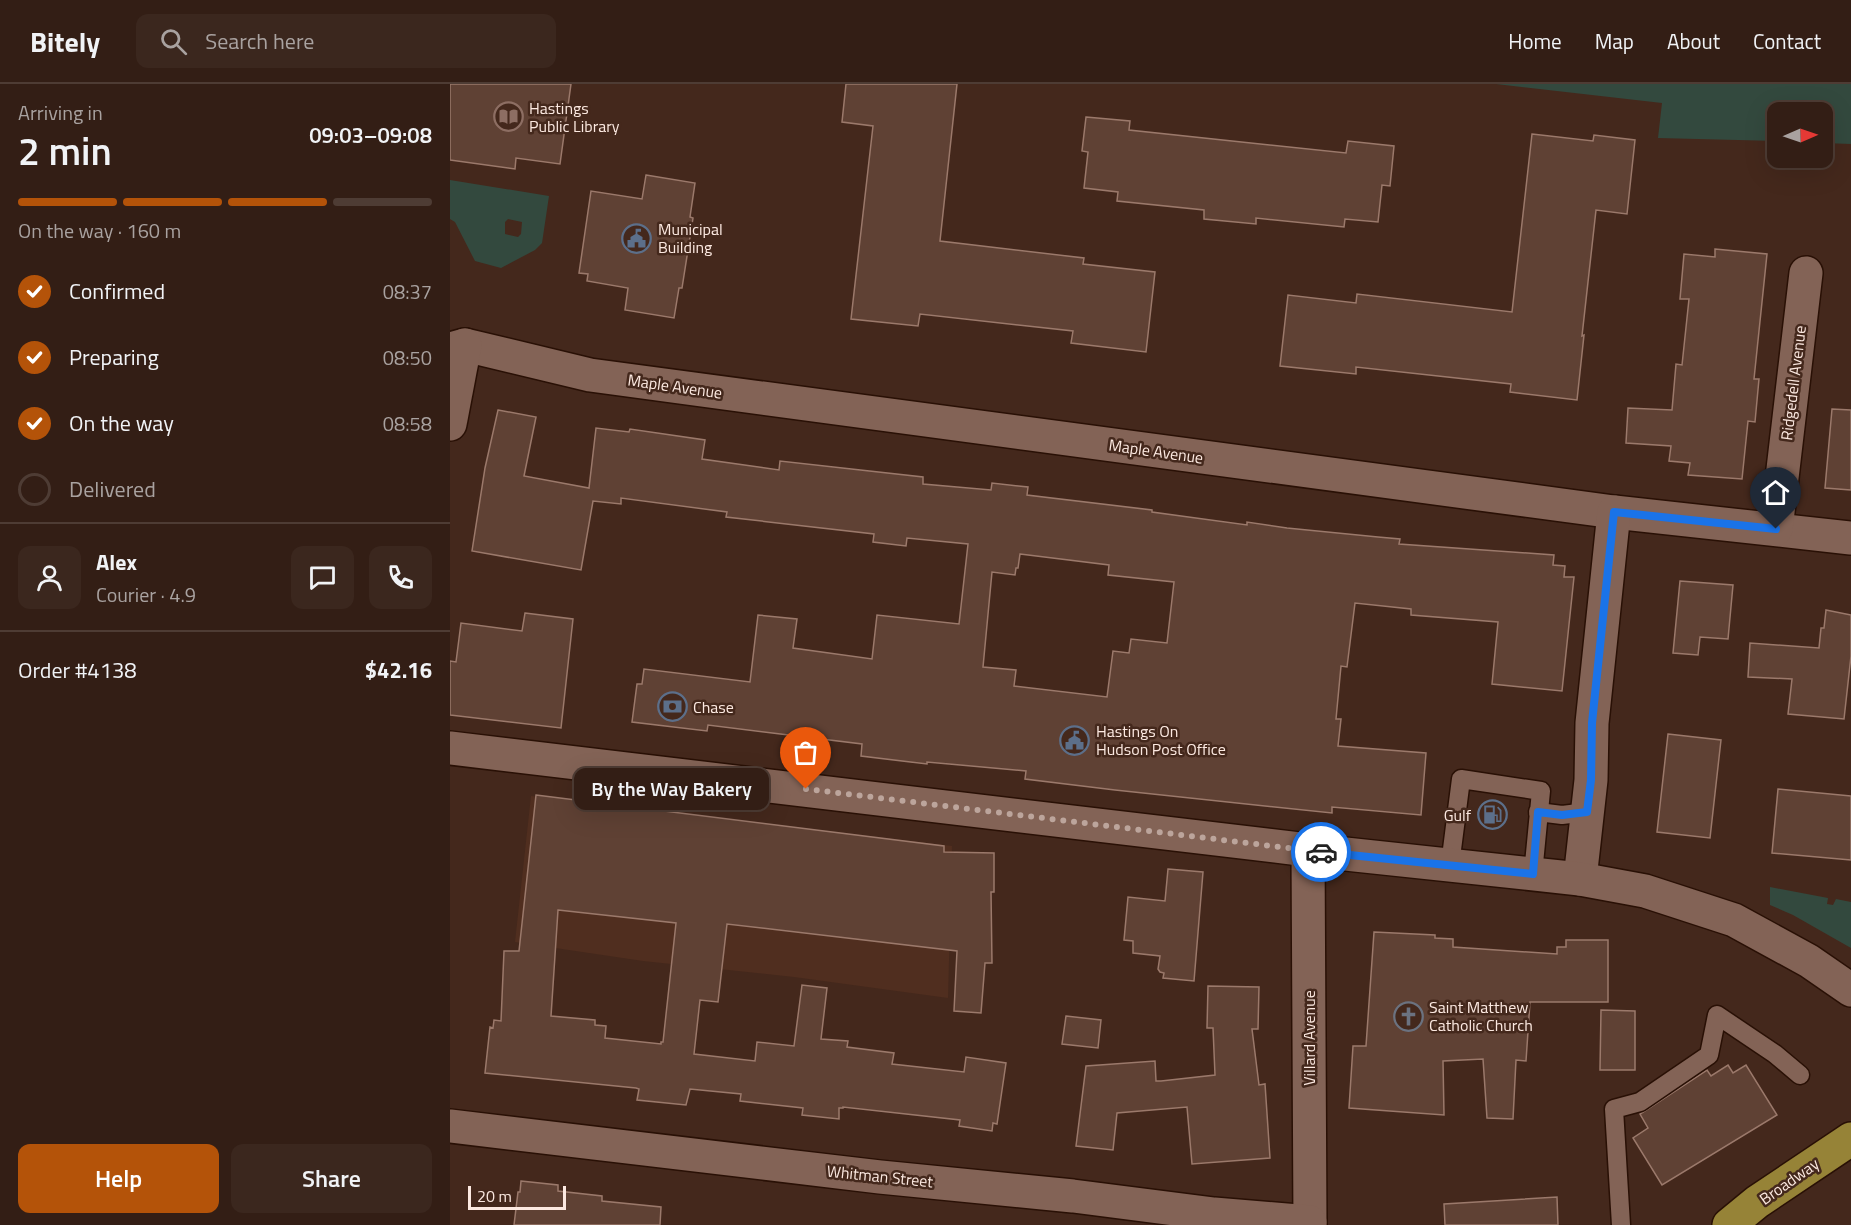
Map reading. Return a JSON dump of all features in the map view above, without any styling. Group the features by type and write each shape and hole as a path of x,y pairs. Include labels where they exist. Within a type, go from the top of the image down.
{"main road":[{"name":"Broadway","path":"1729,1225 1757,1202 1851,1139"}],"street":[{"name":"Ridgedell Avenue","path":"1776,529 1806,273"},
{"name":"Maple Avenue","path":"455,339 590,375 1614,512 1851,538"},
{"path":"450,424 455,339"},
{"path":"1580,879 1591,780 1592,723 1614,512"},
{"path":"450,748 1308,850 1580,879 1645,891 1734,920 1809,961 1851,990"},
{"name":"Villard Avenue","path":"1308,850 1310,1223"},
{"name":"Whitman Street","path":"450,1126 880,1177 1310,1223"}],"lane":[{"path":"1450,865 1461,779 1541,791 1533,874"},
{"path":"1538,812 1562,815 1587,812"},
{"path":"1621,1225 1614,1109 1640,1102 1709,1055 1717,1015 1775,1054 1800,1075"}],"shaded area":[{"path":"531,796 952,846 948,998 794,977 643,961 515,942"}],"green space":[{"path":"1496,84 1851,84 1851,144 1833,143 1833,102 1767,102 1767,141 1658,138 1662,103"},
{"path":"450,180 549,196 542,243 535,250 501,268 475,261 455,222 450,219","holes":["508,219 522,222 521,234 518,237 505,234 505,222"]},
{"path":"1770,887 1828,898 1827,904 1833,905 1836,899 1851,902 1851,948 1793,915 1770,905"}],"building":[{"name":"Hastings Public Library","path":"450,84 571,84 560,164 516,158 515,169 450,160"},
{"path":"846,84 957,84 940,241 1084,258 1083,264 1155,272 1146,352 1071,343 1073,331 920,314 918,326 851,319 873,126 842,122"},
{"path":"1086,117 1130,121 1129,130 1346,153 1348,141 1394,146 1390,186 1382,185 1378,222 1345,219 1344,227 1256,218 1256,224 1204,219 1204,210 1117,201 1118,192 1084,188 1088,152 1082,151"},
{"path":"1532,134 1593,141 1594,135 1635,140 1627,214 1596,210 1577,400 1510,392 1511,384 1356,367 1356,374 1280,366 1288,295 1356,303 1357,294 1512,312"},
{"name":"Municipal Building","path":"646,175 695,183 690,217 693,218 682,288 679,288 674,318 625,310 628,288 587,281 588,274 579,273 591,191 642,199"},
{"path":"1715,249 1767,254 1754,379 1759,379 1755,422 1748,421 1742,479 1688,475 1690,463 1669,461 1671,446 1626,443 1628,408 1672,410 1676,364 1682,365 1689,299 1680,299 1684,254 1715,257"},
{"path":"1832,409 1851,410 1851,490 1825,488"},
{"path":"498,410 536,417 524,476 589,488 596,428 629,432 630,429 705,440 702,459 779,470 780,461 923,477 923,484 991,490 992,483 1028,487 1027,495 1152,510 1152,512 1247,525 1247,522 1400,539 1399,544 1554,555 1553,565 1565,566 1564,577 1574,577 1562,691 1492,684 1498,622 1411,615 1411,609 1355,603 1347,667 1341,666 1336,719 1341,719 1338,746 1426,753 1421,815 1332,807 1332,813 1115,790 1025,779 1026,771 927,762 927,764 861,756 862,744 708,725 707,731 632,722 637,684 642,684 644,669 750,682 758,615 797,619 793,648 872,659 877,615 959,624 968,544 907,538 906,546 873,542 874,534 726,517 727,512 621,498 621,504 593,501 581,570 472,551 485,468","holes":["1020,554 1109,565 1108,575 1174,582 1167,643 1131,639 1129,653 1113,651 1107,697 1014,686 1016,670 983,667 992,572 1015,575"]},
{"path":"1680,581 1733,585 1728,639 1700,637 1698,655 1673,653"},
{"path":"1826,610 1851,615 1851,656 1844,719 1788,714 1792,679 1748,677 1750,643 1819,648"},
{"path":"525,613 573,619 561,728 450,715 450,661 456,662 461,623 522,631"},
{"path":"1668,734 1721,740 1710,838 1657,832"},
{"path":"1778,789 1851,796 1851,860 1772,853"},
{"path":"536,795 944,846 944,852 994,853 994,892 991,892 992,963 985,963 981,1013 954,1011 957,951 727,924 718,1002 700,1000 694,1054 755,1061 757,1042 794,1046 802,985 827,988 821,1039 848,1041 847,1047 894,1053 892,1064 964,1072 966,1057 1006,1063 997,1124 993,1123 992,1131 959,1126 960,1120 843,1107 839,1108 839,1119 802,1115 803,1108 740,1101 741,1094 690,1089 686,1105 637,1100 639,1089 636,1088 485,1073 490,1027 493,1028 494,1020 501,1021 504,951 519,951","holes":["558,910 676,923 661,1044 605,1038 606,1026 595,1025 595,1020 551,1016"]},
{"path":"1168,869 1203,872 1194,981 1163,978 1164,973 1158,969 1160,956 1133,953 1133,941 1124,940 1128,897 1165,901"},
{"name":"Saint Matthew Catholic Church","path":"1374,932 1435,935 1435,938 1453,939 1453,947 1557,954 1557,947 1566,947 1566,940 1608,940 1608,1002 1530,1002 1526,1061 1516,1060 1513,1119 1487,1118 1483,1059 1443,1061 1444,1115 1349,1108 1353,1046 1366,1046"},
{"path":"1208,986 1259,987 1258,1029 1252,1029 1259,1085 1265,1084 1270,1158 1192,1164 1187,1107 1117,1113 1113,1150 1076,1146 1086,1066 1155,1061 1156,1081 1215,1075 1213,1028 1207,1028"},
{"path":"1601,1010 1635,1011 1635,1070 1600,1070"},
{"path":"1066,1016 1101,1020 1098,1048 1062,1044"},
{"path":"1728,1065 1733,1073 1746,1065 1777,1115 1662,1185 1633,1138 1648,1128 1640,1114 1707,1070 1711,1076"},
{"path":"521,1181 558,1185 558,1191 602,1196 602,1201 661,1207 660,1225 514,1225"},
{"path":"1557,1197 1558,1225 1445,1225 1444,1204"}],"way so far":[{"path":"806,789 1321,852"}],"place":[{"name":"Hastings Public Library","path":"508,117"},
{"name":"Municipal Building","path":"637,238"},
{"name":"Chase","path":"672,707"},
{"name":"Hastings On Hudson Post Office","path":"1075,740"},
{"name":"By the Way Bakery","path":"806,789"},
{"name":"Gulf","path":"1492,815"},
{"name":"Saint Matthew Catholic Church","path":"1408,1016"}],"route":[{"path":"1321,852 1533,874 1538,812 1562,815 1587,812 1591,780 1592,723 1614,512 1776,529"}]}
